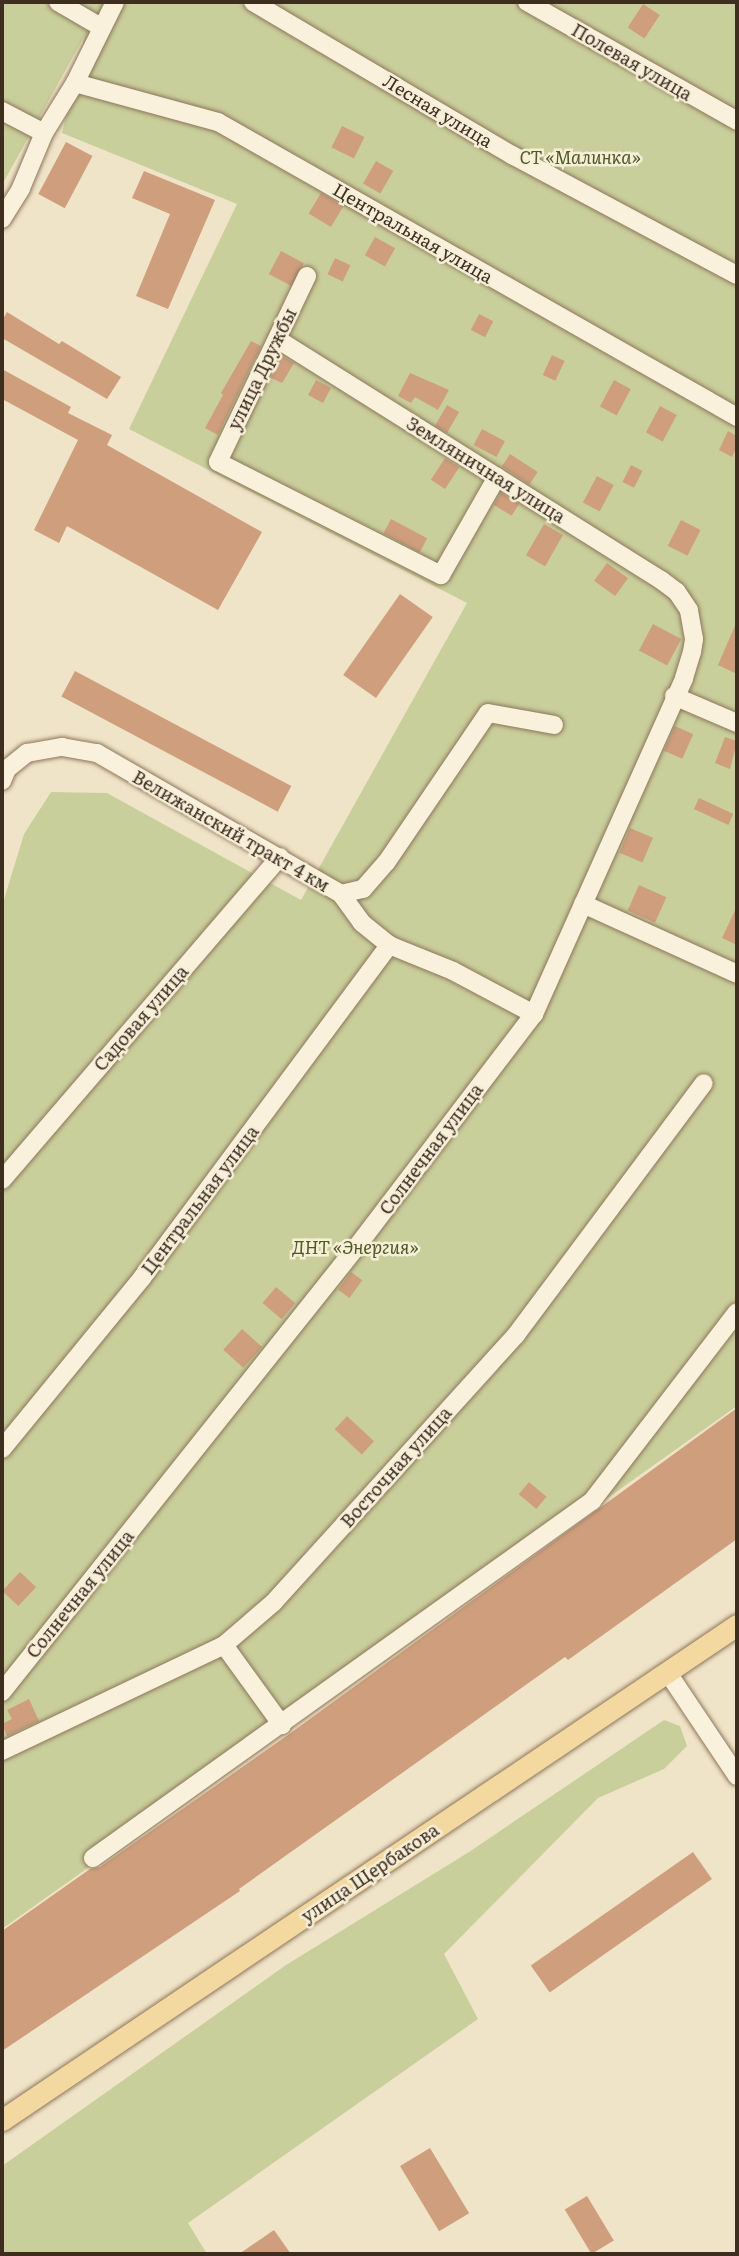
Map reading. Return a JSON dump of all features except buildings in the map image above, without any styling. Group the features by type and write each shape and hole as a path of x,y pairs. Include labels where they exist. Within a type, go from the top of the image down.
{"main road":[{"name":"улица Щербакова","path":"2,2120 737,1625"}],"street":[{"path":"58,2 102,27"},
{"path":"2,219 21,188 44,134 75,83 115,2"},
{"name":"Лесная улица","path":"254,2 512,155 737,275"},
{"name":"Полевая улица","path":"527,2 737,121"},
{"name":"Центральная улица","path":"75,83 218,122 737,417"},
{"path":"2,111 44,134"},
{"name":"улица Дружбы","path":"307,276 218,462 441,575 498,477"},
{"name":"Земляничная улица","path":"277,339 661,580 677,592 689,610"},
{"name":"Солнечная улица","path":"2,1692 358,1245 534,1014 692,652 693,622 689,610"},
{"path":"674,696 737,723"},
{"name":"Велижанский тракт 4 км","path":"2,780 7,769 27,753 62,747 96,753 341,894 363,889 386,863 488,713 554,725"},
{"name":"Садовая улица","path":"2,1180 280,857"},
{"path":"341,894 362,923 389,945 453,971 534,1014"},
{"path":"583,904 737,974"},
{"name":"Центральная улица","path":"2,1449 142,1278 389,945"},
{"name":"Восточная улица","path":"2,1751 224,1645 273,1603 516,1335 704,1083"},
{"path":"93,1858 592,1501 737,1312"},
{"path":"224,1645 282,1725"},
{"path":"668,1673 737,1776"}],"green space":[{"name":"ДНТ «Энергия»","path":"2,2 737,2 737,1406 2,1929 2,906 24,834 51,792 107,793 301,900 467,603 129,429 237,204 62,133 85,35 2,185"},
{"path":"664,1720 680,1726 687,1746 664,1769 598,1798 444,1954 478,2019 188,2223 207,2254 3,2254 2,2166 286,1965 469,1852"}],"park label":[{"name":"CТ «Малинка»","path":"580,157"}]}
